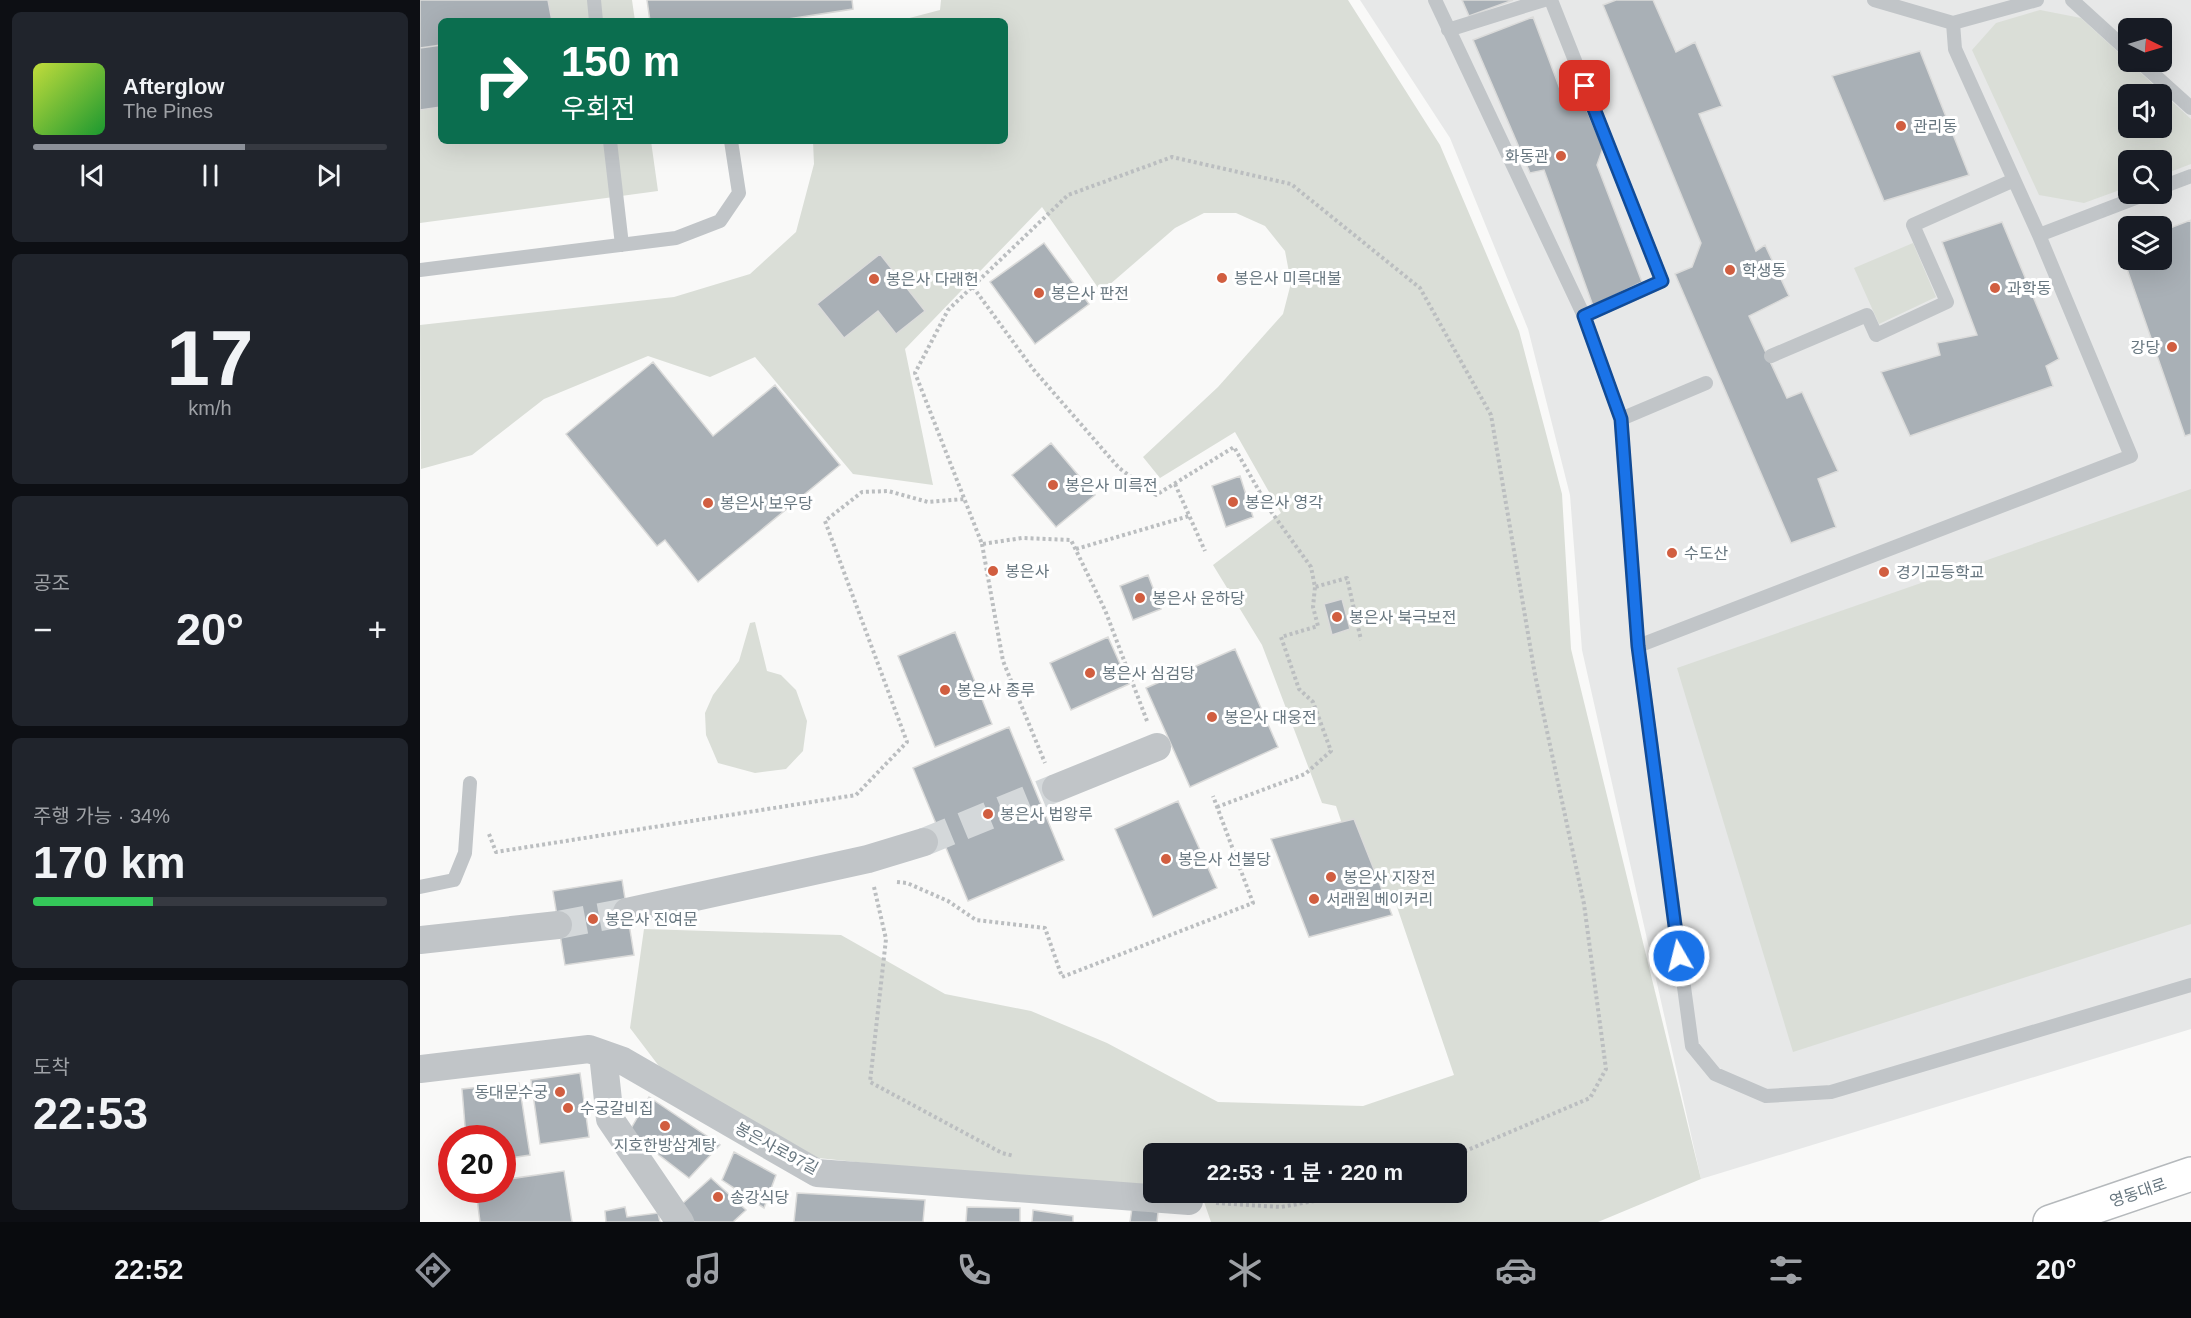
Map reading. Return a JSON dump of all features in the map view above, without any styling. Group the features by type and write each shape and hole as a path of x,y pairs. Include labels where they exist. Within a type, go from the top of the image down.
{"main road":[{"name":"영동대로","path":"2050,1222 2191,1174"}],"street":[{"path":"1056,788 1157,747"},
{"path":"627,912 870,869 924,842"},
{"path":"420,940 558,925"},
{"name":"봉은사로97길","path":"420,1069 589,1049 623,1061 817,1173 1143,1198"},
{"path":"603,1054 610,1119 680,1222"}],"lane":[{"path":"594,0 596,18"},
{"path":"1435,0 1584,316 1621,419 1638,646 1692,1046 1715,1074 1766,1096 1831,1092 2191,985"},
{"path":"1448,30 1544,0"},
{"path":"1551,0 1662,281 1584,316"},
{"path":"1874,0 1953,23 2037,0"},
{"path":"2072,0 2118,42"},
{"path":"1638,646 2131,456 2039,235 1955,49 1953,23"},
{"path":"2151,72 2191,108"},
{"path":"610,144 622,245"},
{"path":"420,270 676,238 720,221 739,193 731,144"},
{"path":"2172,183 2191,176"},
{"path":"1771,356 1867,315 1876,335 1947,302 1913,225 2014,180"},
{"path":"2039,235 2120,204"},
{"path":"1621,419 1706,383"},
{"path":"420,887 454,880 465,853 470,783"}],"path":[{"path":"1056,788 1003,661 982,544 915,373 948,310 1068,195 1172,157 1291,184 1420,288 1491,415 1535,675 1584,904 1606,1069 1590,1098 1467,1150"},
{"path":"973,287 1033,369 1119,468 1156,495 1234,447 1270,510 1311,567 1315,587 1313,607 1318,626 1281,637 1299,689 1313,702 1331,751 1305,774 1217,807"},
{"path":"1174,484 1205,551"},
{"path":"489,832 496,852 856,795 907,742 825,521 862,492 888,491 928,502 965,500"},
{"path":"1076,549 1189,516"},
{"path":"982,544 1022,537 1071,540 1105,610 1157,747"},
{"path":"1315,587 1347,578 1361,640"},
{"path":"870,869 948,902 976,920 1045,928 1062,978 1253,903 1213,796"},
{"path":"870,869 886,939 870,1082 1002,1153 1023,1159"},
{"path":"1220,1203 1281,1207 1303,1203"}],"shaded area":[{"path":"420,0 632,0 635,18 438,18 438,144 651,144 658,191 420,223"},
{"path":"941,0 1348,0 1440,145 1519,331 1562,494 1571,649 1701,1179 1598,1222 1211,1222 1204,1203 1467,1203 1467,1143 1143,1143 1143,1193 790,1155 671,1082 630,1028 644,929 841,935 945,994 1031,1011 1107,1043 1218,1102 1363,1106 1454,1075 1395,901 1370,907 1336,806 1322,803 1262,645 1213,565 1281,513 1235,432 1160,478 1143,457 1218,387 1283,314 1291,283 1285,251 1265,226 1236,213 1204,213 1175,228 1101,292 1042,207 905,349 933,485 853,474 755,357 710,377 648,356 544,399 472,455 421,469 420,325 674,297 750,274 796,232 814,164 813,144 1008,144 1008,18 909,18 940,10"},
{"name":"경기고등학교","path":"1360,0 2191,0 2191,1029 1701,1179 1582,650 1570,495 1528,329 1450,138"},
{"path":"2040,10 2081,18 2118,52 2118,72 2140,72 2153,84 2118,84 2118,138 2172,138 2172,102 2191,119 2191,164 2172,171 2172,150 2118,150 2118,191 2084,203 2039,195 1972,50 1996,23"},
{"path":"1913,243 1936,297 1879,324 1854,268"},
{"path":"2191,489 2191,924 1793,1052 1677,668"},
{"path":"755,622 767,671 781,675 796,690 807,721 803,751 786,769 755,773 718,763 706,735 705,713 713,695 739,661 750,623"}],"building":[{"path":"420,0 548,0 551,18 438,18 438,45 420,48"},
{"path":"647,0 852,0 853,9 794,18 650,18"},
{"path":"1462,0 1513,0 1469,16"},
{"name":"학생동","path":"1616,0 1653,0 1676,52 1695,42 1722,106 1699,114 1756,251 1765,245 1789,296 1749,316 1787,398 1802,392 1838,471 1818,479 1836,527 1791,543 1675,274 1692,267 1701,243 1603,5"},
{"name":"화동관","path":"1533,17 1563,97 1578,90 1603,148 1597,165 1642,282 1593,306 1544,170 1530,173 1473,40"},
{"path":"438,45 438,107 420,110 420,48"},
{"name":"관리동","path":"1920,51 1969,175 1884,201 1832,76"},
{"name":"강당","path":"2191,220 2191,434 2185,436 2127,270 2172,270 2172,227"},
{"name":"과학동","path":"2002,222 2059,359 2046,366 2053,386 1910,436 1881,372 1940,355 1937,343 1977,335 1942,242"},
{"name":"봉은사 판전","path":"1044,243 1089,304 1035,344 990,282"},
{"name":"봉은사 다래헌","path":"880,254 925,311 896,334 878,311 844,338 817,304"},
{"name":"봉은사 보우당","path":"653,362 713,436 775,385 840,465 698,582 665,540 657,546 566,434"},
{"name":"봉은사 미륵전","path":"1051,443 1095,495 1056,527 1012,475"},
{"name":"봉은사 영각","path":"1240,476 1253,517 1226,527 1212,486"},
{"name":"봉은사 운하당","path":"1148,575 1161,609 1133,620 1120,586"},
{"name":"봉은사 북극보전","path":"1342,599 1350,629 1332,635 1324,604"},
{"name":"봉은사 종루","path":"955,632 992,724 935,747 898,656"},
{"name":"봉은사 심검당","path":"1108,637 1129,684 1071,710 1050,663"},
{"name":"봉은사 대웅전","path":"1235,649 1278,747 1190,787 1146,688"},
{"name":"봉은사 법왕루","path":"1009,727 1064,860 968,901 913,768"},
{"name":"봉은사 선불당","path":"1178,801 1217,888 1153,917 1115,829"},
{"name":"봉은사 지장전","path":"1354,819 1392,915 1309,937 1271,839"},
{"name":"봉은사 진여문","path":"622,880 634,955 565,965 553,891"},
{"path":"580,1073 589,1137 540,1144 531,1080"},
{"path":"519,1083 530,1155 516,1157 516,1125 465,1125 462,1089"},
{"path":"649,1097 720,1145 689,1178 629,1132"},
{"path":"734,1152 776,1175 764,1208 722,1180"},
{"path":"564,1171 572,1222 480,1222 478,1203 516,1203 516,1178"},
{"path":"711,1178 746,1210 733,1222 694,1222 682,1204"},
{"path":"797,1193 925,1200 923,1222 794,1222"},
{"path":"625,1207 627,1217 658,1213 660,1222 606,1222 605,1211"},
{"path":"967,1207 1020,1208 1020,1222 966,1222"},
{"path":"1132,1208 1158,1212 1157,1222 1130,1222"},
{"path":"1033,1210 1073,1216 1073,1222 1032,1222"}],"tunnel":[{"path":"924,842 1056,788"},
{"path":"558,925 627,912"}],"place":[{"name":"관리동","path":"1901,126"},
{"name":"화동관","path":"1561,156"},
{"name":"학생동","path":"1730,270"},
{"name":"봉은사 미륵대불","path":"1222,278"},
{"name":"봉은사 다래헌","path":"874,279"},
{"name":"과학동","path":"1995,288"},
{"name":"봉은사 판전","path":"1039,293"},
{"name":"강당","path":"2172,347"},
{"name":"봉은사 미륵전","path":"1053,485"},
{"name":"봉은사 영각","path":"1233,502"},
{"name":"봉은사 보우당","path":"708,503"},
{"name":"수도산","path":"1672,553"},
{"name":"봉은사","path":"993,571"},
{"name":"경기고등학교","path":"1884,572"},
{"name":"봉은사 운하당","path":"1140,598"},
{"name":"봉은사 북극보전","path":"1337,617"},
{"name":"봉은사 심검당","path":"1090,673"},
{"name":"봉은사 종루","path":"945,690"},
{"name":"봉은사 대웅전","path":"1212,717"},
{"name":"봉은사 법왕루","path":"988,814"},
{"name":"봉은사 선불당","path":"1166,859"},
{"name":"봉은사 지장전","path":"1331,877"},
{"name":"서래원 베이커리","path":"1314,899"},
{"name":"봉은사 진여문","path":"593,919"},
{"name":"동대문수궁","path":"560,1092"},
{"name":"수궁갈비집","path":"568,1108"},
{"name":"지호한방삼계탕","path":"665,1126"},
{"name":"송강식당","path":"718,1197"}],"route":[{"path":"1585,86 1662,281 1584,316 1621,419 1638,646 1679,956"}]}
